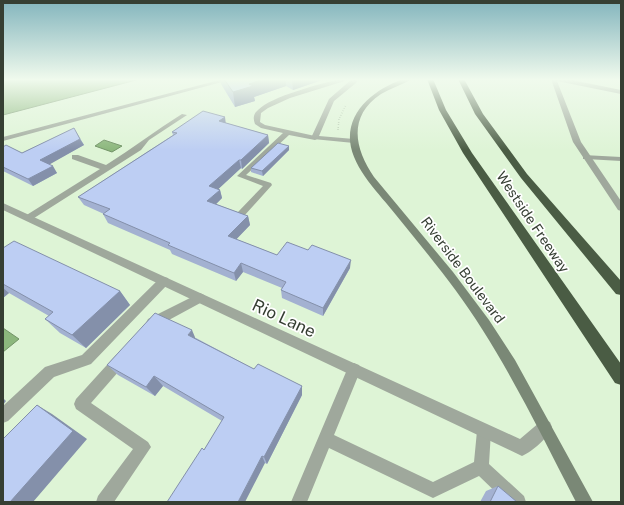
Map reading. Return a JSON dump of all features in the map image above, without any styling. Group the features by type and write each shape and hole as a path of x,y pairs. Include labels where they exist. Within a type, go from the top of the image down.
{"highway":[{"name":"Westside Freeway","path":"440,103 469,154 621,377"},
{"name":"Westside Freeway","path":"473,103 479,114 524,176 621,290"}],"street":[{"path":"3,139 141,103"},
{"path":"276,103 260,111 256,117 257,123 263,127 287,133 314,138 354,141"},
{"path":"314,138 330,103"},
{"name":"Riverside Boulevard","path":"367,103 356,120 354,141 357,155 364,168 480,315 497,341 585,502"},
{"path":"563,103 573,132 586,157 621,208"},
{"path":"28,218 138,148 147,139 184,115"},
{"path":"241,214 268,185 241,176 287,133"},
{"path":"75,157 106,168"},
{"path":"586,157 621,159"},
{"name":"Rio Lane","path":"3,206 522,448 545,427"},
{"path":"3,416 50,372 86,360 164,281"},
{"path":"142,334 152,322 200,298"},
{"path":"104,502 143,447 81,404 127,351"},
{"path":"299,502 354,369"},
{"path":"481,468 484,431"},
{"path":"326,439 433,490 481,468"},
{"path":"481,468 518,502"}],"shaded area":[{"path":"3,103 50,103 3,115"},
{"path":"104,140 122,146 112,152 95,146"},
{"path":"3,328 19,339 3,352"}],"building":[{"path":"203,111 225,117 219,121 268,135 241,160 239,160 209,186 220,190 207,201 248,216 228,236 277,255 287,242 308,250 312,245 351,260 323,308 281,290 286,282 241,263 234,273 168,245 170,243 103,214 110,209 78,197 177,133 172,132"},
{"path":"74,128 80,139 40,160 53,166 28,179 3,167 3,147 6,145 22,153"},
{"path":"278,143 289,146 262,171 251,168"},
{"path":"14,241 120,291 72,335 45,319 53,312 3,284 3,248"},
{"path":"155,313 192,330 188,335 254,369 258,364 302,386 264,457 262,456 238,502 167,502 202,448 204,450 224,417 154,376 146,387 107,365"},
{"path":"37,405 73,431 10,502 3,502 3,439"},
{"path":"498,486 517,502 490,502"}]}
